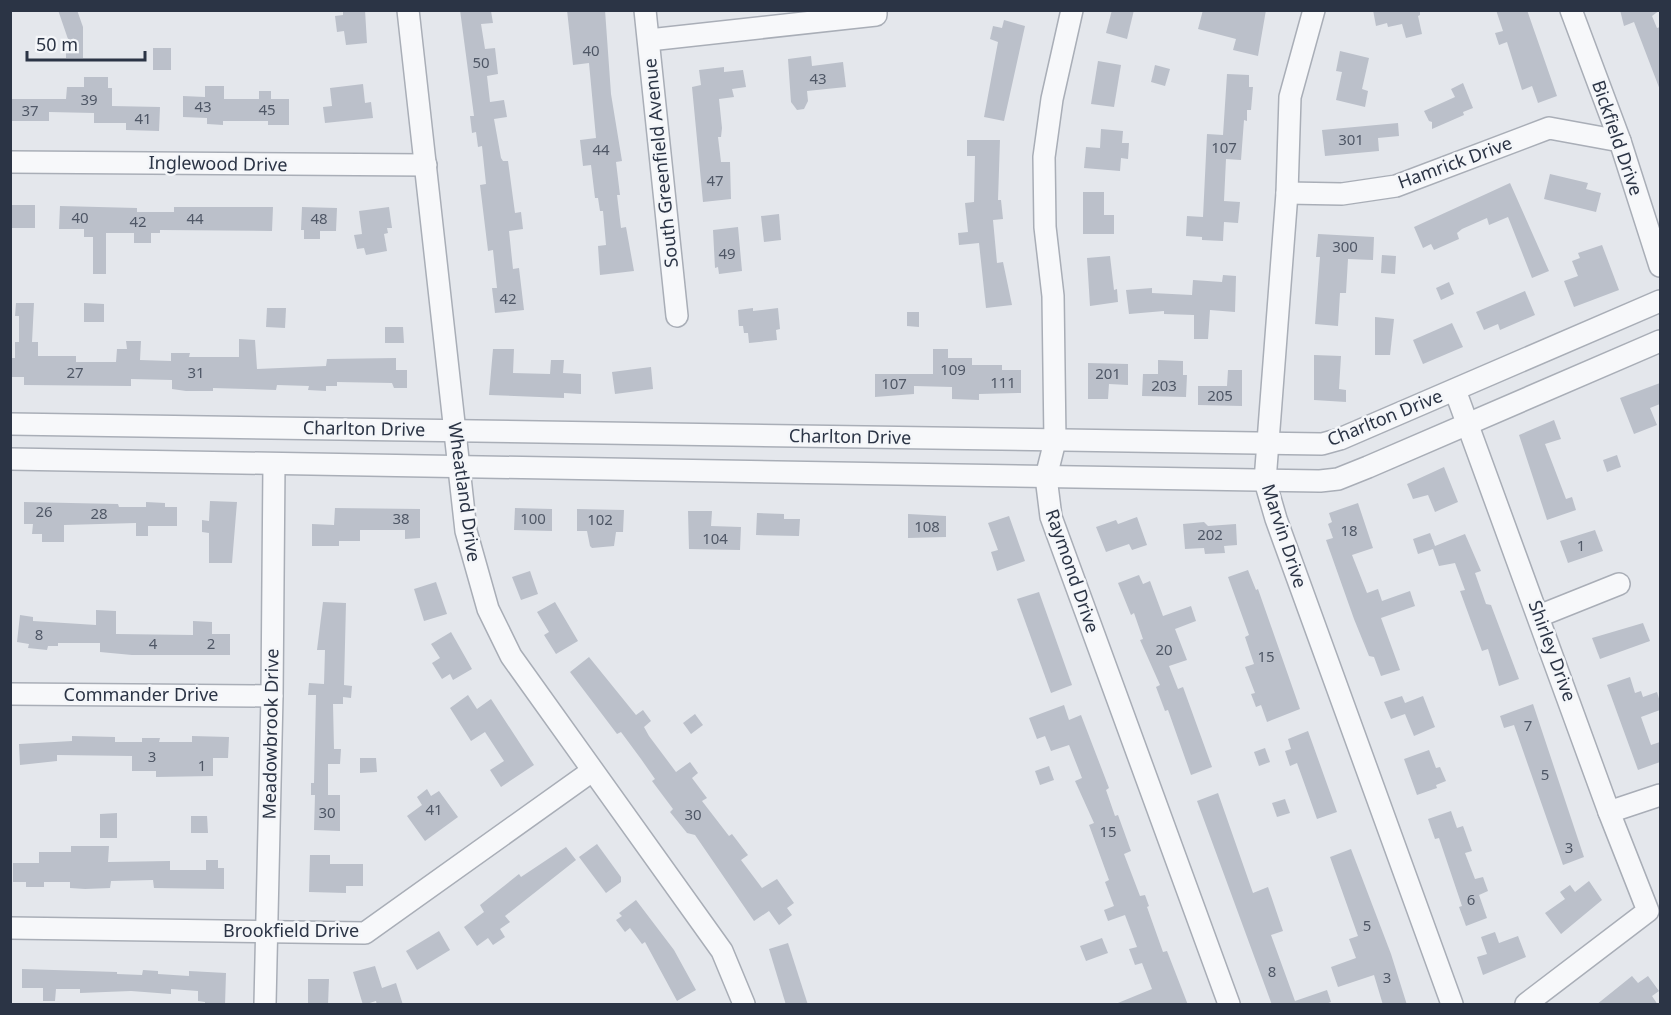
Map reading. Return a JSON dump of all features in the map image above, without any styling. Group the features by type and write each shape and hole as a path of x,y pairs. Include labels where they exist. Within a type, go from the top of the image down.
{"street":[{"name":"Wheatland Drive","path":"408,10 458,468 471,556 498,634 527,681 722,951 744,1005"},
{"name":"South Greenfield Avenue","path":"645,10 677,316"},
{"path":"649,40 876,15 876,10"},
{"name":"Raymond Drive","path":"1072,10 1052,99 1044,157 1045,227 1053,296 1055,441 1046,477 1051,517 1229,1005"},
{"name":"Marvin Drive","path":"1314,10 1290,97 1287,193 1266,444 1265,481 1276,519 1452,1005"},
{"name":"Bickfield Drive","path":"1571,10 1620,141 1660,266"},
{"name":"Hamrick Drive","path":"1287,193 1342,194 1395,186 1549,128 1620,141"},
{"name":"Inglewood Drive","path":"10,162 426,165"},
{"name":"Charlton Drive","path":"10,424 1266,444 1331,442 1660,301"},
{"name":"Charlton Drive","path":"10,459 1265,481 1338,479 1660,341"},
{"name":"Shirley Drive","path":"1455,390 1470,424 1609,812 1648,911 1526,1005"},
{"name":"Meadowbrook Drive","path":"265,1005 272,696 274,464"},
{"path":"1539,616 1618,584"},
{"name":"Commander Drive","path":"10,694 272,696"},
{"name":"Brookfield Drive","path":"10,928 365,933 592,771"},
{"path":"1609,812 1660,795"}],"building":[{"path":"58,10 77,10 83,27 83,58 66,58 66,42 69,42"},
{"path":"343,10 365,10 367,43 346,45 344,31 337,32 335,16 343,15"},
{"path":"460,10 491,11 493,23 481,24 485,49 495,48 498,74 487,76 490,102 504,100 507,117 494,119 501,158 503,161 508,161 515,213 521,212 523,229 509,231 513,269 519,268 524,310 495,313 492,288 497,288 493,250 488,251 480,185 486,184 482,146 478,147 476,132 472,133 470,116 474,116"},
{"path":"567,10 605,10 611,94 622,161 616,162 620,195 617,195 621,228 626,227 634,271 600,275 598,246 606,245 603,211 600,211 598,198 595,198 591,165 583,166 580,140 596,138 589,63 573,65"},
{"path":"1112,10 1134,10 1127,39 1106,33"},
{"path":"1203,10 1266,10 1258,56 1233,50 1236,39 1198,29"},
{"path":"1373,10 1420,10 1418,16 1422,34 1406,38 1402,24 1388,27 1387,23 1376,26"},
{"path":"1496,10 1527,10 1557,96 1538,103 1532,86 1522,90 1507,42 1499,45 1495,33 1503,31"},
{"path":"1620,10 1660,10 1652,16 1657,28 1660,27 1660,90 1634,22 1624,26"},
{"path":"1004,20 1025,26 1004,121 984,117 998,42 990,39 993,26 1002,28"},
{"path":"153,48 171,48 171,70 153,70"},
{"path":"1340,51 1369,58 1362,89 1368,91 1365,107 1336,100 1342,72 1336,71"},
{"path":"811,56 812,66 843,62 846,87 807,91 808,101 804,109 797,110 791,102 788,59"},
{"path":"1098,61 1121,65 1114,107 1091,104"},
{"path":"1155,65 1170,69 1165,86 1151,82"},
{"path":"724,67 724,72 743,70 746,87 732,89 734,97 719,99 722,128 721,137 718,137 721,162 730,162 731,199 703,202 692,87 701,85 699,70"},
{"path":"1227,74 1249,75 1249,87 1253,87 1251,110 1247,110 1247,121 1244,120 1241,160 1226,159 1224,201 1240,202 1238,223 1224,222 1223,241 1202,240 1202,237 1186,236 1187,216 1203,217 1207,134 1223,135"},
{"path":"84,77 108,77 108,88 112,88 112,106 160,107 159,131 126,130 126,123 94,123 94,113 49,112 49,121 12,121 12,99 66,99 67,87 84,87"},
{"path":"1463,83 1473,108 1463,112 1464,115 1432,129 1432,122 1429,121 1424,111 1455,97 1451,89"},
{"path":"363,84 365,103 371,102 373,118 325,123 323,107 332,106 330,88"},
{"path":"205,86 224,86 224,99 259,99 259,91 271,91 271,99 289,99 289,125 268,125 268,121 223,121 223,125 207,124 207,118 183,117 183,96 205,97"},
{"path":"1398,123 1399,136 1378,138 1379,151 1325,156 1322,130"},
{"path":"1101,129 1123,131 1122,143 1129,143 1128,159 1121,158 1120,171 1084,168 1086,147 1100,148"},
{"path":"967,140 1000,140 998,200 1001,200 1003,219 993,220 997,263 1003,262 1012,305 986,308 979,243 959,245 958,233 968,232 965,203 974,202 975,156 967,156"},
{"path":"1550,174 1588,183 1586,189 1601,193 1596,212 1544,199"},
{"path":"1510,183 1549,271 1532,278 1508,217 1489,225 1487,218 1462,229 1457,233 1459,239 1434,250 1431,244 1423,248 1414,227"},
{"path":"1083,192 1104,192 1104,215 1114,215 1114,234 1083,234"},
{"path":"10,205 35,205 35,228 10,228"},
{"path":"60,206 137,208 137,212 174,212 174,207 273,207 272,231 160,230 160,233 151,233 151,243 134,243 134,233 106,233 106,274 93,274 93,237 84,237 84,229 59,229"},
{"path":"302,207 337,208 336,231 320,231 320,239 304,239 304,230 301,230"},
{"path":"389,207 392,228 387,228 388,233 384,234 387,251 366,255 364,248 357,249 354,235 362,234 359,211"},
{"path":"779,214 781,240 764,242 761,216"},
{"path":"738,227 742,271 719,274 718,267 715,268 713,230"},
{"path":"1318,234 1374,237 1373,260 1348,259 1346,293 1340,293 1338,326 1315,324 1320,257 1316,257"},
{"path":"1602,245 1619,290 1574,307 1564,281 1578,276 1572,261 1580,258 1578,253"},
{"path":"1382,255 1396,256 1395,274 1381,273"},
{"path":"1110,256 1114,290 1117,289 1118,302 1090,306 1087,258"},
{"path":"1223,275 1236,276 1235,312 1210,310 1208,339 1194,339 1194,315 1164,314 1164,311 1129,314 1126,290 1152,288 1152,293 1192,295 1193,280 1222,282"},
{"path":"1449,282 1454,294 1441,300 1436,288"},
{"path":"1525,291 1535,315 1500,330 1498,324 1484,330 1476,312"},
{"path":"16,303 34,303 32,342 38,342 38,356 76,356 76,362 116,362 117,349 127,349 126,341 141,341 140,360 171,361 171,353 190,353 189,357 239,357 239,339 255,340 257,369 326,366 327,359 396,358 396,370 407,370 407,388 394,388 392,383 337,382 337,386 326,386 326,391 308,390 309,386 277,385 276,390 213,388 213,391 186,391 172,389 172,380 131,379 131,386 24,385 24,377 10,377 10,358 15,358 15,342 19,342 19,316 15,316"},
{"path":"84,303 104,304 104,322 84,322"},
{"path":"267,308 286,308 285,328 266,327"},
{"path":"753,308 753,311 778,308 780,329 776,330 777,340 749,343 748,333 744,333 743,326 739,326 738,310"},
{"path":"907,312 919,312 919,327 907,326"},
{"path":"1375,317 1394,319 1390,355 1375,355"},
{"path":"1452,323 1463,347 1423,364 1413,340"},
{"path":"385,327 403,327 404,343 385,343"},
{"path":"493,349 514,349 513,373 550,374 551,360 564,360 563,373 581,374 581,394 564,393 564,398 489,395"},
{"path":"933,349 948,349 948,358 972,358 972,365 1002,365 1002,370 1021,370 1021,393 979,394 979,400 952,399 952,387 914,386 914,394 875,397 875,374 933,374"},
{"path":"1314,355 1341,356 1339,389 1346,390 1346,402 1314,400"},
{"path":"1158,360 1183,361 1183,375 1187,375 1186,397 1142,396 1143,374 1158,374"},
{"path":"1088,363 1128,364 1128,385 1109,384 1108,399 1088,399"},
{"path":"651,367 653,389 615,394 612,372"},
{"path":"1228,370 1242,370 1242,406 1198,405 1198,386 1227,386"},
{"path":"1660,383 1660,404 1650,408 1657,425 1634,434 1620,398"},
{"path":"1554,420 1561,439 1545,444 1566,499 1572,497 1576,510 1547,520 1519,435"},
{"path":"1617,455 1621,467 1607,472 1603,460"},
{"path":"1444,467 1458,502 1435,512 1428,495 1413,499 1407,484"},
{"path":"210,501 237,502 232,563 209,563 209,533 202,532 202,520 209,521"},
{"path":"24,502 118,504 119,507 146,507 146,502 165,503 165,507 177,507 177,526 148,526 148,536 136,536 136,523 64,525 64,542 42,542 42,534 32,534 33,524 24,524"},
{"path":"1358,503 1373,548 1352,555 1367,593 1378,589 1382,601 1410,591 1415,606 1381,618 1400,670 1381,676 1374,657 1369,656 1354,619 1326,540 1333,538 1328,524 1332,522 1329,513"},
{"path":"335,508 420,509 420,538 405,539 405,530 360,530 360,541 339,541 339,546 312,546 312,524 334,525"},
{"path":"515,508 552,509 552,531 514,530"},
{"path":"577,509 624,510 623,532 616,532 614,546 592,548 590,546 587,531 577,531"},
{"path":"688,511 712,511 711,526 741,527 740,550 689,549"},
{"path":"757,513 784,514 784,519 800,519 799,536 756,535"},
{"path":"908,514 946,516 946,537 908,538"},
{"path":"1009,516 1025,561 997,571 991,552 998,550 988,523"},
{"path":"1137,517 1147,545 1132,550 1129,544 1106,552 1096,527 1116,520 1118,524"},
{"path":"1204,522 1208,526 1236,524 1237,545 1224,546 1225,553 1205,554 1204,548 1185,549 1183,524"},
{"path":"1595,530 1603,551 1568,563 1560,541"},
{"path":"1430,533 1435,546 1465,534 1481,571 1475,573 1486,604 1491,605 1519,679 1499,686 1488,649 1482,651 1460,591 1465,590 1455,563 1439,566 1433,549 1418,554 1413,539"},
{"path":"1248,570 1256,590 1258,589 1300,709 1267,722 1261,705 1256,707 1251,694 1255,693 1245,667 1254,664 1245,637 1249,635 1228,577"},
{"path":"530,571 538,594 521,600 512,577"},
{"path":"1139,575 1143,584 1150,581 1163,616 1191,606 1196,621 1175,629 1187,660 1169,666 1178,689 1183,687 1212,767 1191,775 1168,710 1165,711 1156,687 1160,685 1140,640 1143,639 1134,613 1131,615 1118,583"},
{"path":"436,582 447,614 424,621 414,589"},
{"path":"1039,592 1072,685 1051,693 1017,599"},
{"path":"323,602 346,603 344,685 352,686 351,698 343,697 343,704 333,704 334,749 341,749 340,764 328,764 328,795 340,795 340,831 314,830 315,795 311,795 311,783 314,783 316,695 308,695 309,683 324,684 325,650 317,650"},
{"path":"555,602 578,641 556,654 544,635 549,632 537,612"},
{"path":"96,610 116,611 116,634 193,635 193,621 212,622 212,634 230,634 230,655 132,655 100,652 100,643 58,643 58,646 48,646 47,650 28,648 29,644 17,642 20,615 33,617 33,621 96,625"},
{"path":"1643,623 1650,641 1600,659 1592,638"},
{"path":"451,632 472,669 453,680 450,674 442,679 432,663 440,658 431,644"},
{"path":"589,657 636,715 643,710 651,721 644,727 676,772 690,762 698,773 692,778 707,798 702,801 729,836 732,834 748,855 741,860 762,888 777,879 794,903 787,908 792,915 779,925 769,911 754,921 695,835 687,833 670,812 673,809 652,781 655,779 641,759 621,732 617,734 570,672"},
{"path":"1630,677 1635,693 1641,691 1643,697 1657,692 1660,702 1660,710 1641,717 1651,745 1660,742 1660,762 1638,770 1607,685"},
{"path":"468,695 477,709 491,699 534,765 501,787 490,770 504,761 485,732 471,741 450,708"},
{"path":"1402,696 1405,703 1423,696 1435,727 1414,736 1405,714 1391,719 1384,702"},
{"path":"1533,704 1584,857 1563,865 1514,725 1504,728 1500,716"},
{"path":"1064,705 1069,720 1081,715 1109,788 1106,790 1115,816 1118,815 1131,851 1124,854 1140,896 1145,895 1163,952 1167,951 1188,1005 1113,1005 1152,989 1142,963 1135,965 1129,949 1137,947 1125,915 1108,921 1104,910 1114,906 1105,882 1109,880 1089,825 1094,823 1075,781 1082,778 1069,745 1051,751 1045,736 1037,739 1029,718"},
{"path":"695,714 703,725 691,734 683,723"},
{"path":"1308,731 1337,812 1317,819 1297,763 1290,766 1285,751 1291,749 1288,739"},
{"path":"72,736 115,737 115,742 142,742 142,738 160,738 159,742 192,742 192,736 229,737 228,758 213,758 213,776 156,777 156,771 132,771 132,756 57,755 57,761 20,765 19,744 72,741"},
{"path":"1265,748 1270,762 1259,766 1254,752"},
{"path":"1429,750 1436,768 1440,767 1446,781 1436,785 1437,788 1417,795 1404,759"},
{"path":"360,758 376,758 377,772 360,773"},
{"path":"1049,766 1054,780 1040,785 1035,771"},
{"path":"427,789 431,796 439,791 458,817 425,841 407,816 422,805 417,797"},
{"path":"1218,793 1253,893 1268,887 1283,931 1271,935 1295,1001 1327,990 1331,1002 1323,1005 1272,1005 1197,801"},
{"path":"1285,799 1290,813 1277,817 1272,803"},
{"path":"1451,811 1457,828 1463,826 1472,851 1465,853 1475,879 1483,877 1488,891 1479,895 1487,918 1466,926 1459,907 1462,906 1439,838 1435,839 1428,819"},
{"path":"117,813 117,838 100,838 100,814"},
{"path":"191,816 207,816 208,833 191,833"},
{"path":"597,844 621,877 621,882 606,893 579,857"},
{"path":"71,846 109,846 108,862 170,861 170,870 206,870 206,860 218,860 218,868 224,868 224,889 154,888 153,880 111,881 110,888 85,889 70,888 70,882 44,882 44,887 26,887 26,882 13,882 13,863 39,863 39,852 71,852"},
{"path":"566,847 576,860 505,916 510,922 500,929 505,937 493,945 488,938 477,946 464,927 484,912 480,905 519,874 521,877"},
{"path":"1351,849 1391,954 1407,1005 1383,1005 1374,975 1338,987 1331,967 1356,958 1349,939 1358,936 1330,857"},
{"path":"310,855 330,855 330,864 363,864 363,886 346,886 346,893 309,892"},
{"path":"1589,881 1602,900 1561,934 1545,913 1565,899 1560,892 1570,885 1575,892"},
{"path":"636,900 674,950 696,990 677,1001 645,942 642,944 630,928 625,932 616,920 622,916 619,913"},
{"path":"439,931 450,950 417,970 406,951"},
{"path":"1495,932 1499,943 1518,936 1526,957 1483,975 1477,957 1487,954 1481,937"},
{"path":"1102,938 1108,953 1086,961 1080,946"},
{"path":"788,943 808,1005 786,1005 769,949"},
{"path":"375,966 382,988 396,983 403,1005 377,1005 376,1001 363,1005 353,972"},
{"path":"22,969 142,975 143,970 158,971 158,974 189,976 189,971 226,973 225,1005 205,1005 205,1002 198,1001 198,991 171,989 171,994 131,991 80,993 80,989 56,989 55,1001 43,1001 43,988 22,988"},
{"path":"1632,976 1638,983 1648,976 1659,991 1652,996 1658,1005 1596,1005"},
{"path":"308,979 329,979 328,1005 308,1005"}]}
